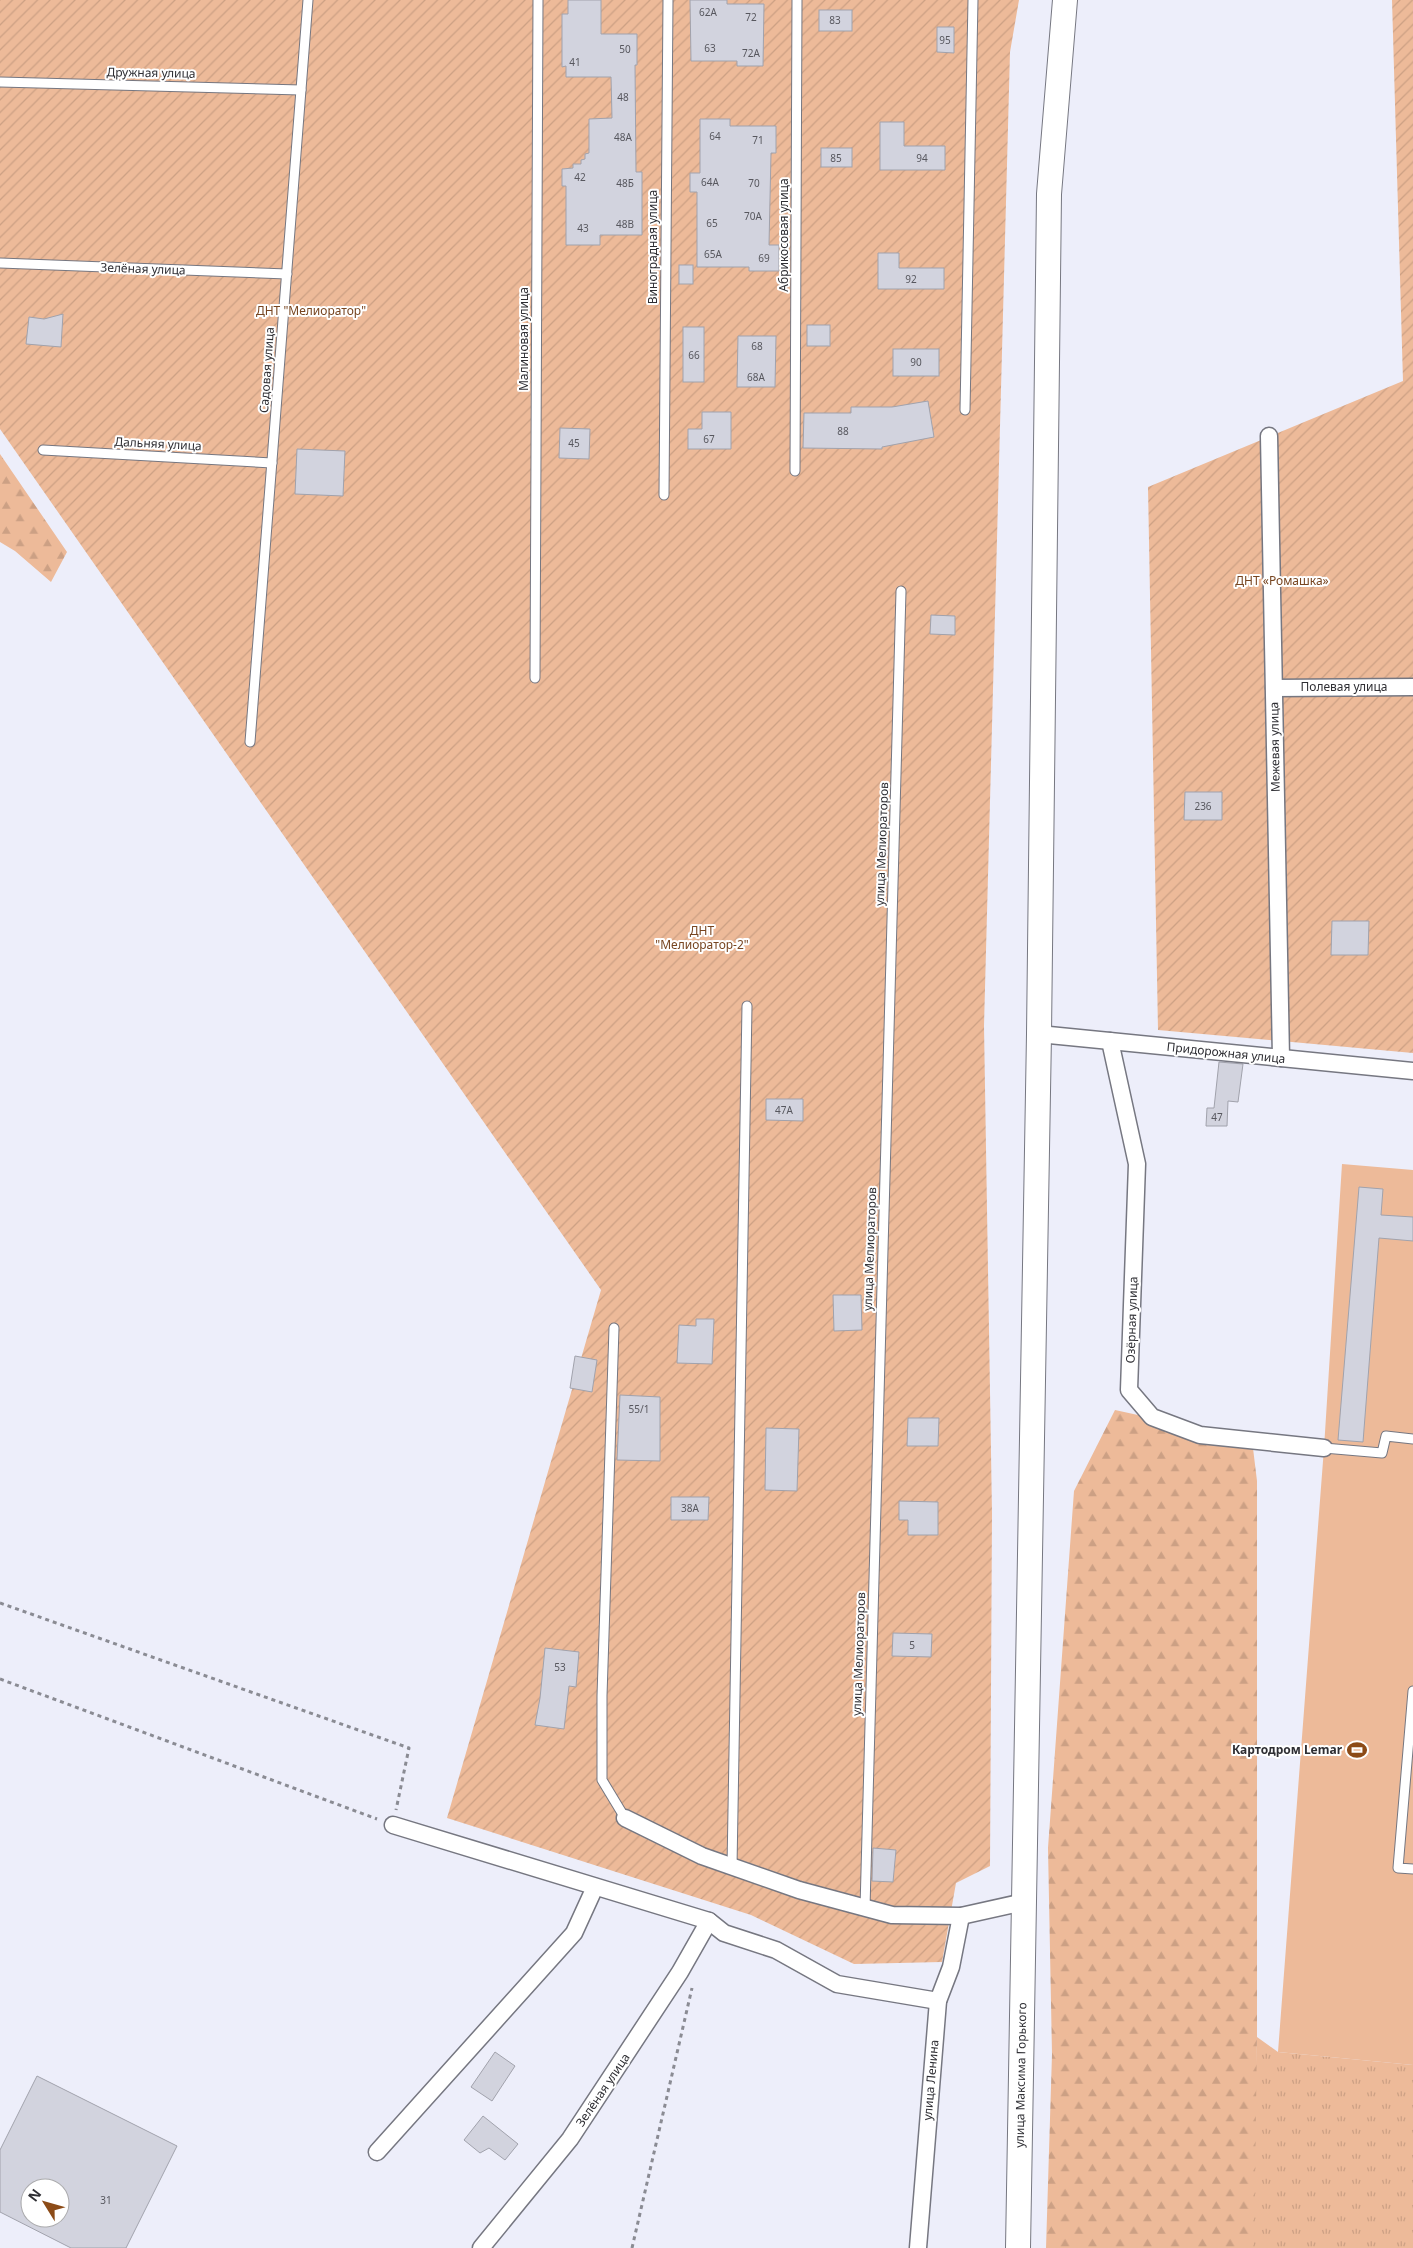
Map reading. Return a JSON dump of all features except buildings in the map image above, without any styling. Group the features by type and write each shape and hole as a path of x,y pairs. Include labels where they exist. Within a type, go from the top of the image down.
{"main road":[{"name":"улица Максима Горького","path":"1018,2248 1039,1034 1050,194 1066,0"}],"street":[{"name":"Межевая улица","path":"1269,436 1281,1058"},
{"name":"Полевая улица","path":"1274,688 1413,687"},
{"name":"Придорожная улица","path":"1039,1034 1413,1072"},
{"name":"Озёрная улица","path":"1110,1041 1137,1164 1129,1390 1152,1417 1200,1435 1324,1448"},
{"path":"625,1818 702,1856 732,1867 799,1890 892,1915 961,1916 1024,1902"},
{"path":"393,1825 709,1921 724,1933 776,1950 837,1984 938,2001"},
{"path":"377,2152 574,1933 595,1887"},
{"name":"улица Ленина","path":"918,2248 938,2001 951,1967 961,1916"},
{"name":"Зелёная улица","path":"481,2248 570,2139 680,1972 709,1921"}],"lane":[{"name":"Садовая улица","path":"250,742 308,0"},
{"name":"Малиновая улица","path":"535,678 538,0"},
{"name":"Виноградная улица","path":"664,495 668,0"},
{"name":"Абрикосовая улица","path":"796,471 797,0"},
{"path":"965,410 973,0"},
{"name":"Дружная улица","path":"0,82 301,90"},
{"name":"Зелёная улица","path":"0,263 287,274"},
{"name":"Дальняя улица","path":"43,450 272,463"},
{"name":"улица Мелиораторов","path":"865,1908 901,591"},
{"path":"732,1867 746,1006"},
{"path":"614,1328 602,1696 602,1780 625,1818"},
{"path":"1324,1448 1382,1453 1386,1436 1413,1438"},
{"path":"1413,1691 1398,1868 1413,1869"}],"path":[{"path":"0,1603 409,1748 393,1825 0,1679"},
{"path":"632,2248 693,1981 680,1972"}],"green space":[{"path":"0,0 1019,0 1010,52 984,1026 992,1513 990,1866 956,1883 942,1962 854,1964 751,1915 447,1818 601,1290 0,429"},
{"name":"ДНТ «Ромашка»","path":"1392,0 1413,0 1413,1053 1158,1030 1148,487 1403,381"},
{"path":"0,454 67,552 51,582 15,551 0,542"},
{"name":"Картодром Lemar","path":"1342,1164 1413,1170 1413,2065 1278,2052 1324,1448"},
{"path":"1115,1410 1252,1440 1257,1481 1257,2037 1254,2248 1046,2248 1052,2054 1048,1848 1074,1491"},
{"path":"1257,2037 1278,2052 1413,2065 1413,2248 1249,2248"}],"place":[{"name":"Картодром Lemar","path":"1357,1750"}],"park label":[{"name":"ДНТ \"Мелиоратор\"","path":"311,311"},
{"name":"ДНТ \"Мелиоратор-2\"","path":"702,938"}]}
